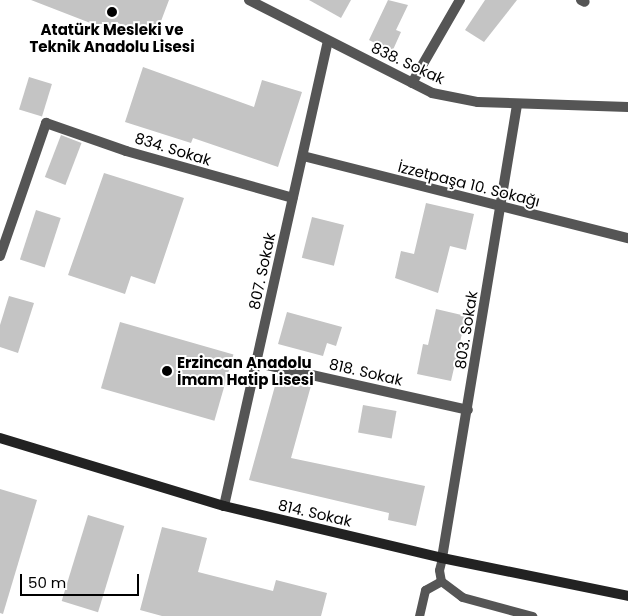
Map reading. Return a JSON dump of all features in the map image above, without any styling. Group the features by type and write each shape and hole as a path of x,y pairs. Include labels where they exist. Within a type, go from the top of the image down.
{"street":[{"name":"838. Sokak","path":"249,0 412,82 452,98 517,105 628,107"},
{"path":"412,82 460,0"},
{"name":"807. Sokak","path":"224,506 258,363 328,41"},
{"name":"803. Sokak","path":"442,558 517,105"},
{"name":"834. Sokak","path":"0,256 46,123 135,154 293,198"},
{"name":"İzzetpaşa 10. Sokağı","path":"303,156 501,208 628,238"},
{"name":"818. Sokak","path":"258,363 468,410"},
{"name":"814. Sokak","path":"0,438 224,506 442,558 628,596"}],"lane":[{"path":"442,558 442,581 462,598 532,616"},
{"path":"419,616 425,590 442,581"}],"building":[{"name":"Atatürk Mesleki ve Teknik Anadolu Lisesi","path":"31,0 169,0 155,37 115,22 111,31"},
{"path":"309,0 351,0 341,18"},
{"path":"388,0 408,5 396,30 401,32 392,52 369,40"},
{"path":"485,0 517,0 484,42 465,30"},
{"path":"143,67 254,107 262,80 302,92 278,167 193,138 191,143 125,122"},
{"path":"29,77 52,84 42,117 19,110"},
{"path":"61,135 82,143 65,185 45,177"},
{"path":"104,173 184,198 155,284 131,276 125,294 68,275"},
{"path":"426,203 474,214 466,250 450,246 438,293 395,278 401,251 414,254"},
{"path":"36,210 61,218 45,267 20,259"},
{"path":"312,217 344,225 334,266 302,258"},
{"path":"9,296 34,303 18,353 0,347 0,325"},
{"path":"436,309 466,316 451,381 417,374 423,344 428,345"},
{"path":"287,312 342,327 336,346 327,343 323,356 278,344"},
{"name":"Erzincan Anadolu İmam Hatip Lisesi","path":"120,322 233,355 214,421 101,388"},
{"path":"278,375 312,382 291,458 425,486 416,526 388,520 389,513 249,480"},
{"path":"363,405 396,411 392,438 358,433"},
{"path":"0,489 37,500 3,614 0,613"},
{"path":"88,515 124,526 98,612 62,601"},
{"path":"162,527 207,538 198,572 273,591 276,580 327,593 321,616 162,616 140,610"}],"place":[{"name":"Atatürk Mesleki ve Teknik Anadolu Lisesi","path":"112,12"},
{"name":"Erzincan Anadolu İmam Hatip Lisesi","path":"167,371"}]}
